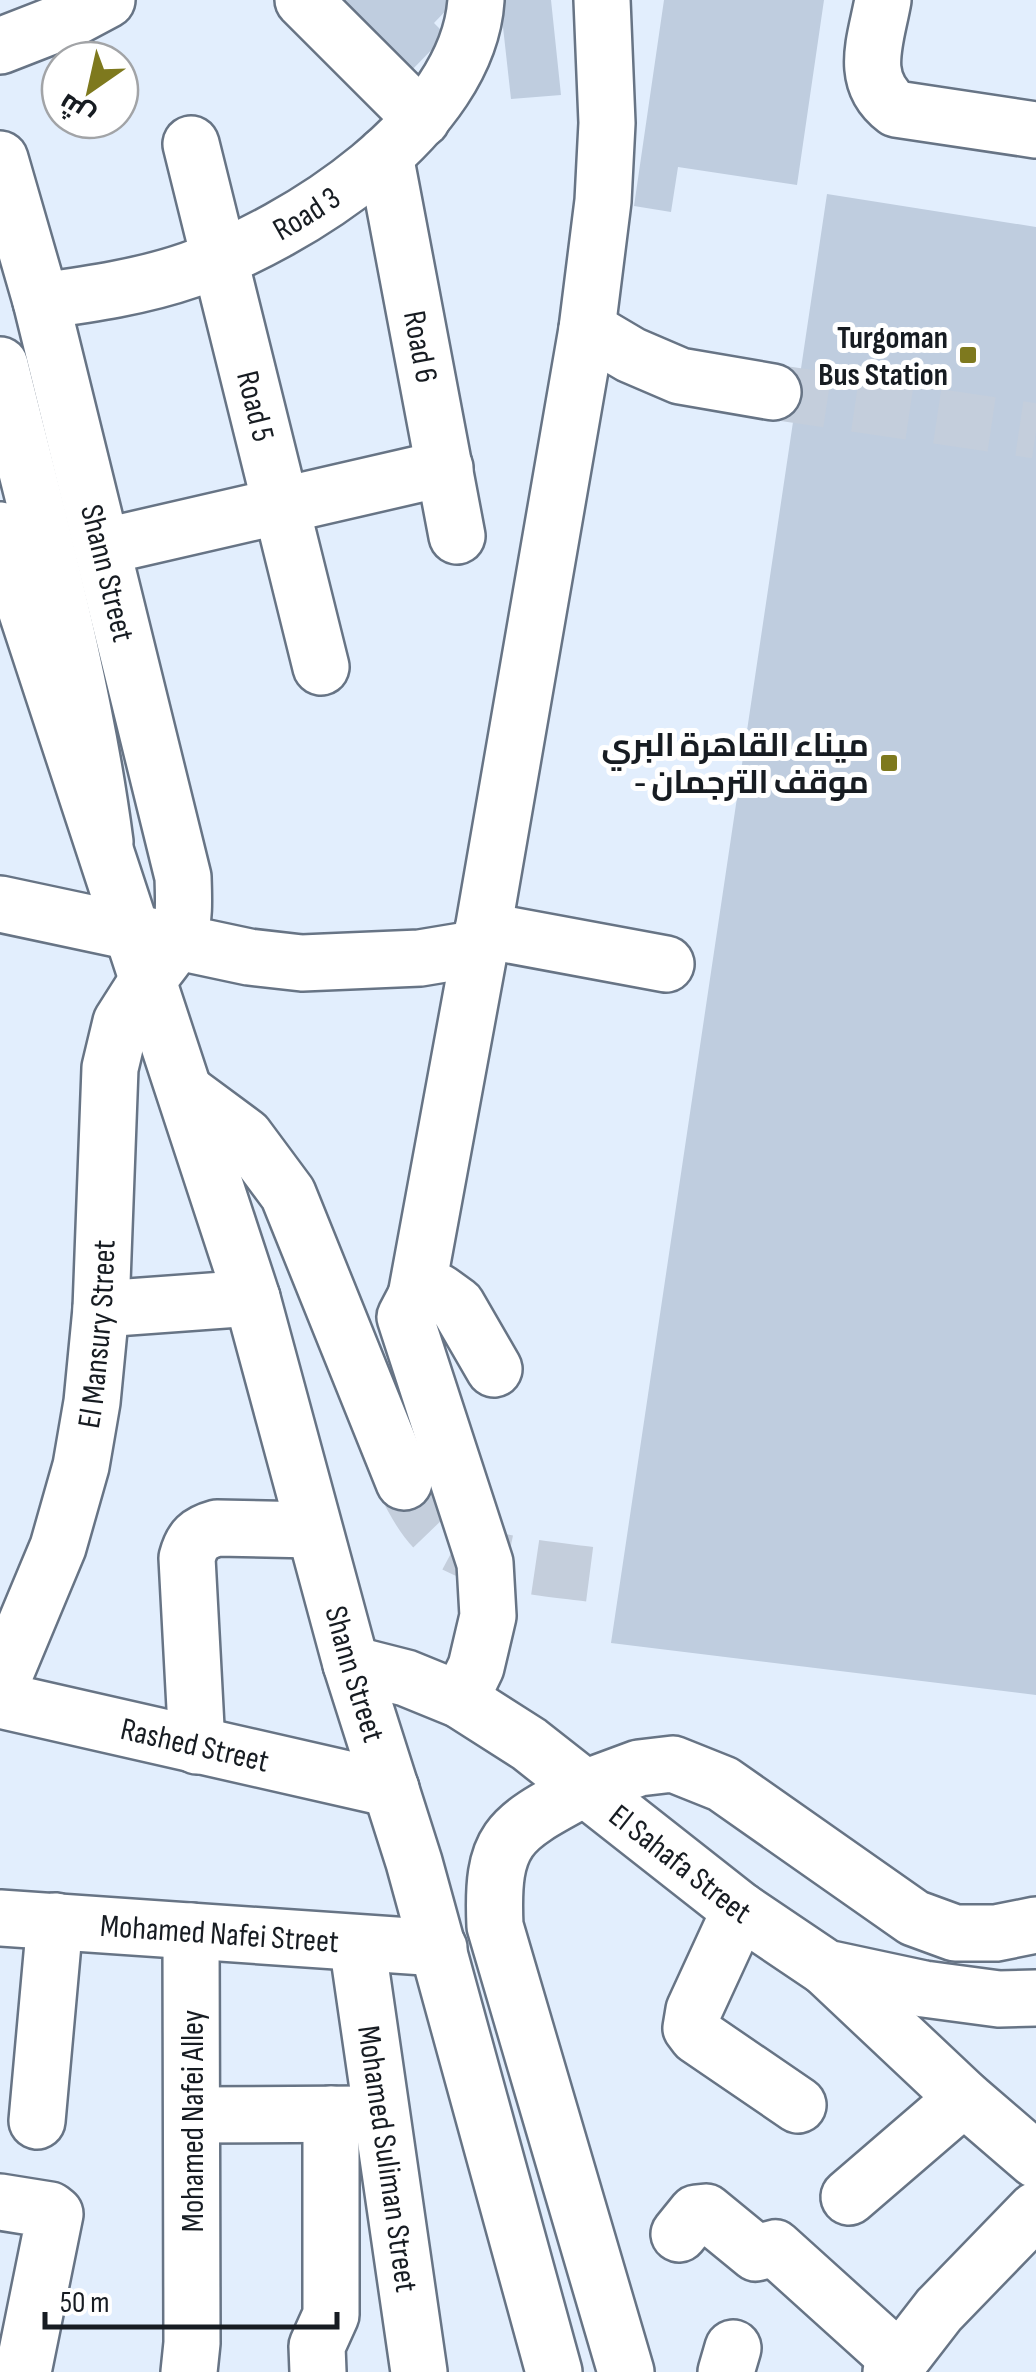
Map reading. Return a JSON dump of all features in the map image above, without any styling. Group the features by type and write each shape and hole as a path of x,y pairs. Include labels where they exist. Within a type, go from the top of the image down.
{"main road":[{"path":"0,46 77,16 106,0"},
{"path":"303,0 404,137"},
{"name":"Road 3","path":"41,302 116,290 190,270 260,240 325,202 404,137 452,76 474,18 476,0"},
{"path":"460,1700 476,1667 488,1616 485,1564 405,1316 416,1296 482,939 587,330 606,143 602,0"},
{"path":"883,0 871,65 882,98 896,108 1036,130"},
{"name":"Road 6","path":"404,137 445,468 458,536"},
{"name":"Road 5","path":"191,144 321,667"},
{"name":"Shann Street","path":"0,159 41,302 182,877 184,912 154,950"},
{"path":"587,330 631,356 680,376 773,392"},
{"path":"0,365 95,766 105,842"},
{"path":"102,547 445,468"},
{"name":"Shann Street","path":"5,562 105,842 154,950 187,1093 252,1298 351,1664 439,1948 554,2372"},
{"path":"0,904 154,950 302,963 420,958 482,939 666,964"},
{"name":"El Mansury Street","path":"0,1686 58,1547 81,1466 102,1309 110,1068 121,1022 154,950"},
{"path":"187,1093 245,1136 288,1194 404,1482"},
{"path":"416,1296 439,1292 457,1305 494,1369"},
{"path":"102,1309 252,1298"},
{"path":"197,1746 187,1558 191,1543 202,1532 218,1528 314,1530"},
{"name":"El Sahafa Street","path":"351,1664 406,1678 460,1700 529,1744 740,1910 826,1968 924,1989 998,1999 1036,1998"},
{"name":"Rashed Street","path":"0,1700 391,1789"},
{"path":"626,2372 495,1926 493,1884 500,1851 518,1828 585,1788 639,1768 673,1764 723,1784 914,1918 955,1932 996,1933 1036,1925"},
{"path":"414,1862 500,1851"},
{"path":"740,1910 694,2010 691,2028 696,2036 798,2105"},
{"name":"Mohamed Nafei Street","path":"0,1918 439,1948"},
{"path":"37,2120 55,1922"},
{"name":"Mohamed Nafei Alley","path":"189,2372 191,1931"},
{"name":"Mohamed Suliman Street","path":"357,1942 357,2114 420,2372"},
{"path":"826,1968 1036,2160"},
{"path":"849,2197 964,2098"},
{"path":"192,2115 357,2114 332,2315 317,2346 318,2372"},
{"path":"0,2172 0,2188"},
{"path":"0,2202 55,2214 23,2372"},
{"path":"680,2234 696,2214 706,2212 756,2253 775,2248 895,2366 939,2310 1036,2210"}],"building":[{"path":"335,0 456,0 434,23 446,35 410,72"},
{"path":"500,0 551,0 561,95 511,99"},
{"path":"664,0 824,0 797,185 678,167 671,212 634,206"},
{"name":"ميناء القاهرة البري - موقف الترجمان","path":"827,194 1036,227 1036,1695 611,1643"}],"tunnel":[{"path":"773,392 1036,431"},
{"path":"404,1482 431,1526 460,1548 501,1561 609,1577"}],"place":[{"name":"Turgoman Bus Station","path":"968,355"},
{"name":"ميناء القاهرة البري - موقف الترجمان","path":"889,763"}]}
